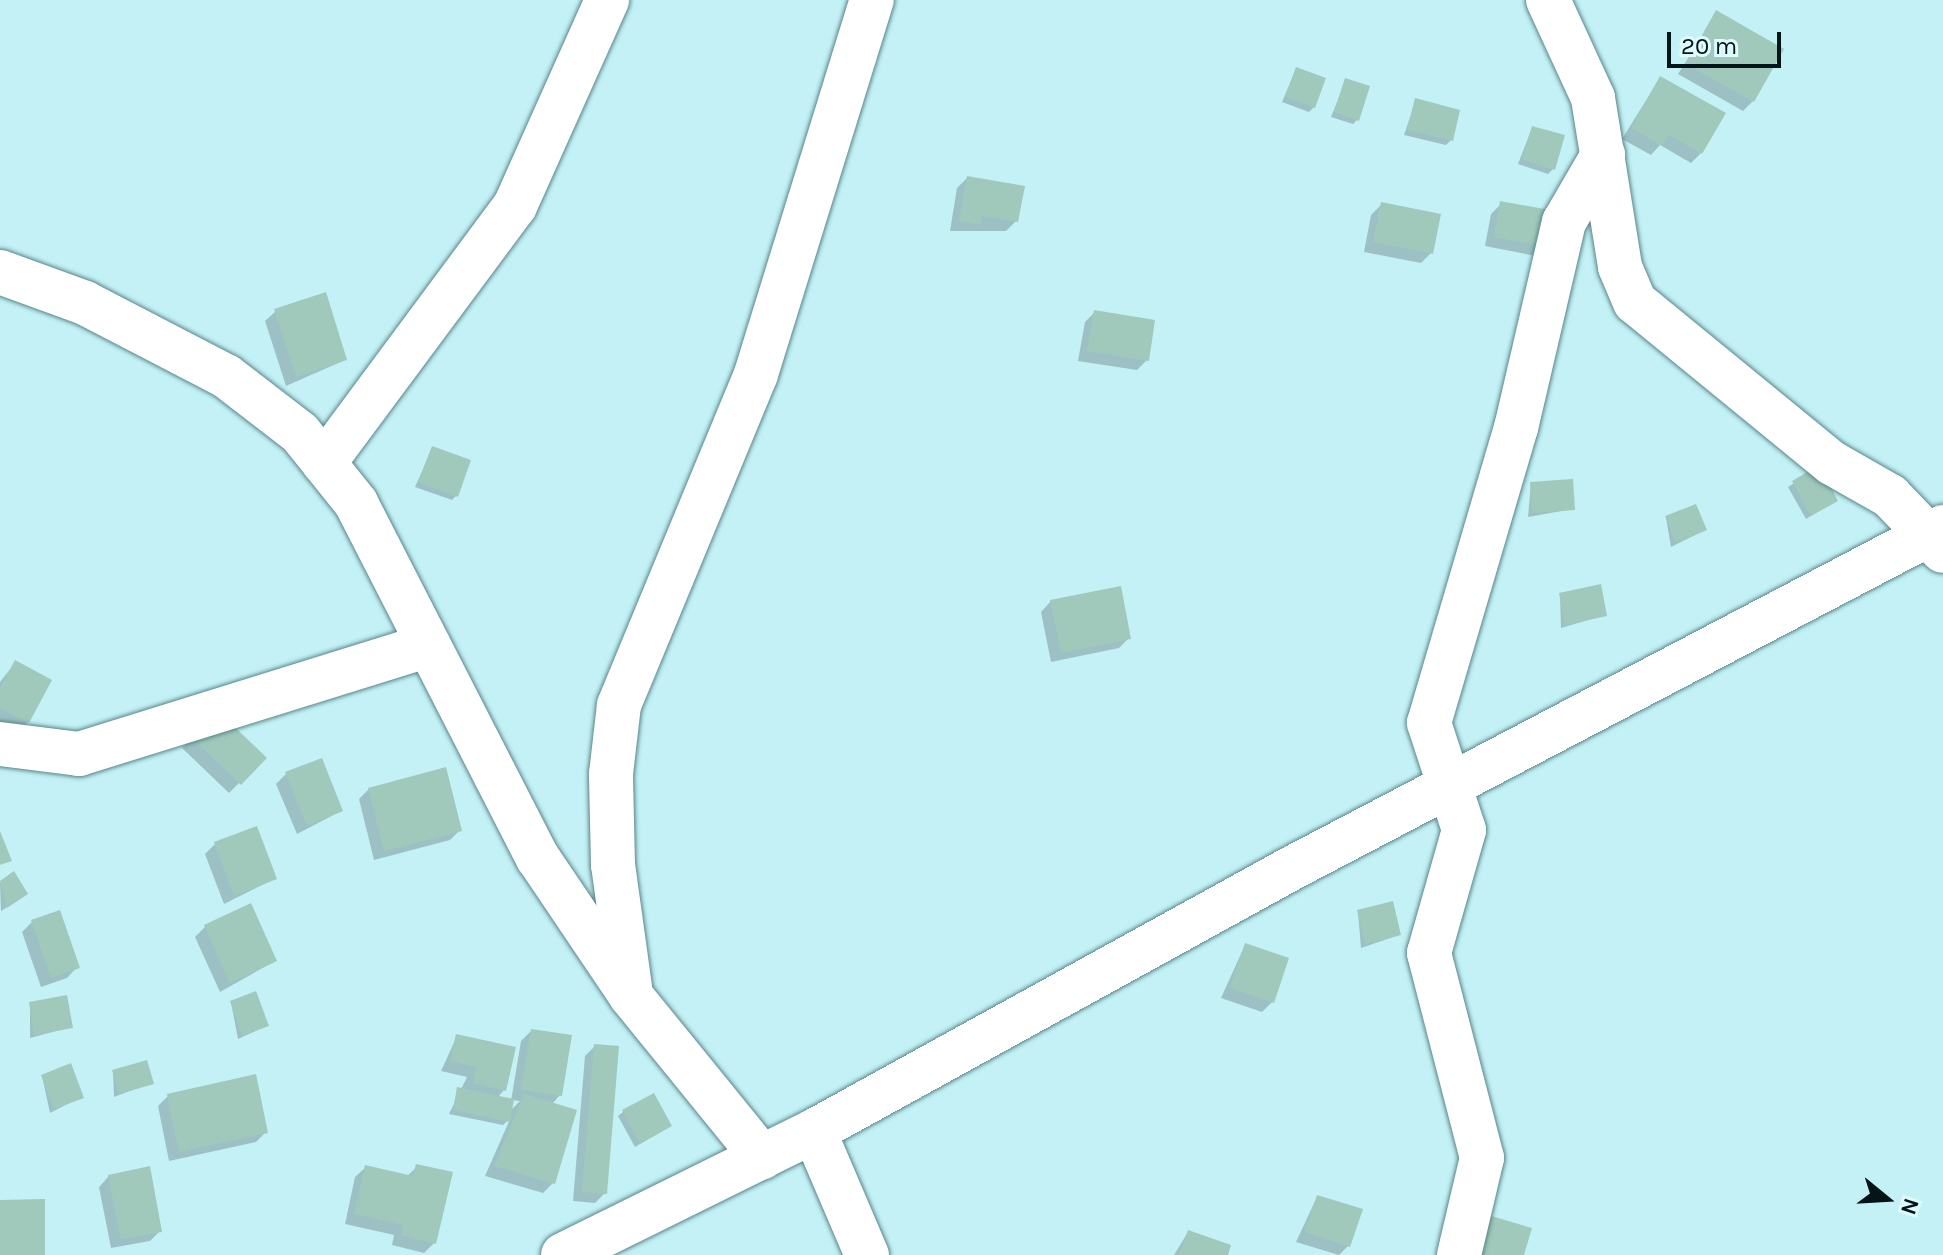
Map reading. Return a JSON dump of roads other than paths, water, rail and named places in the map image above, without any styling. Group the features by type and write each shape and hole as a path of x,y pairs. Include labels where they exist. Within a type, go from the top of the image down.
{"street":[{"path":"324,463 515,206 607,0"},
{"path":"631,996 613,865 611,774 619,705 756,374 872,0"},
{"path":"563,1255 814,1131 1451,786 1938,538 1890,496 1819,453 1635,302 1620,267 1593,98 1548,0"},
{"path":"1459,1255 1482,1158 1429,953 1434,916 1463,845 1451,786 1429,723 1516,428 1564,222 1603,155"},
{"path":"0,272 85,303 226,376 300,433 356,503 504,802 631,996 762,1157"},
{"path":"0,744 79,754 428,645"},
{"path":"814,1131 867,1255"}]}
